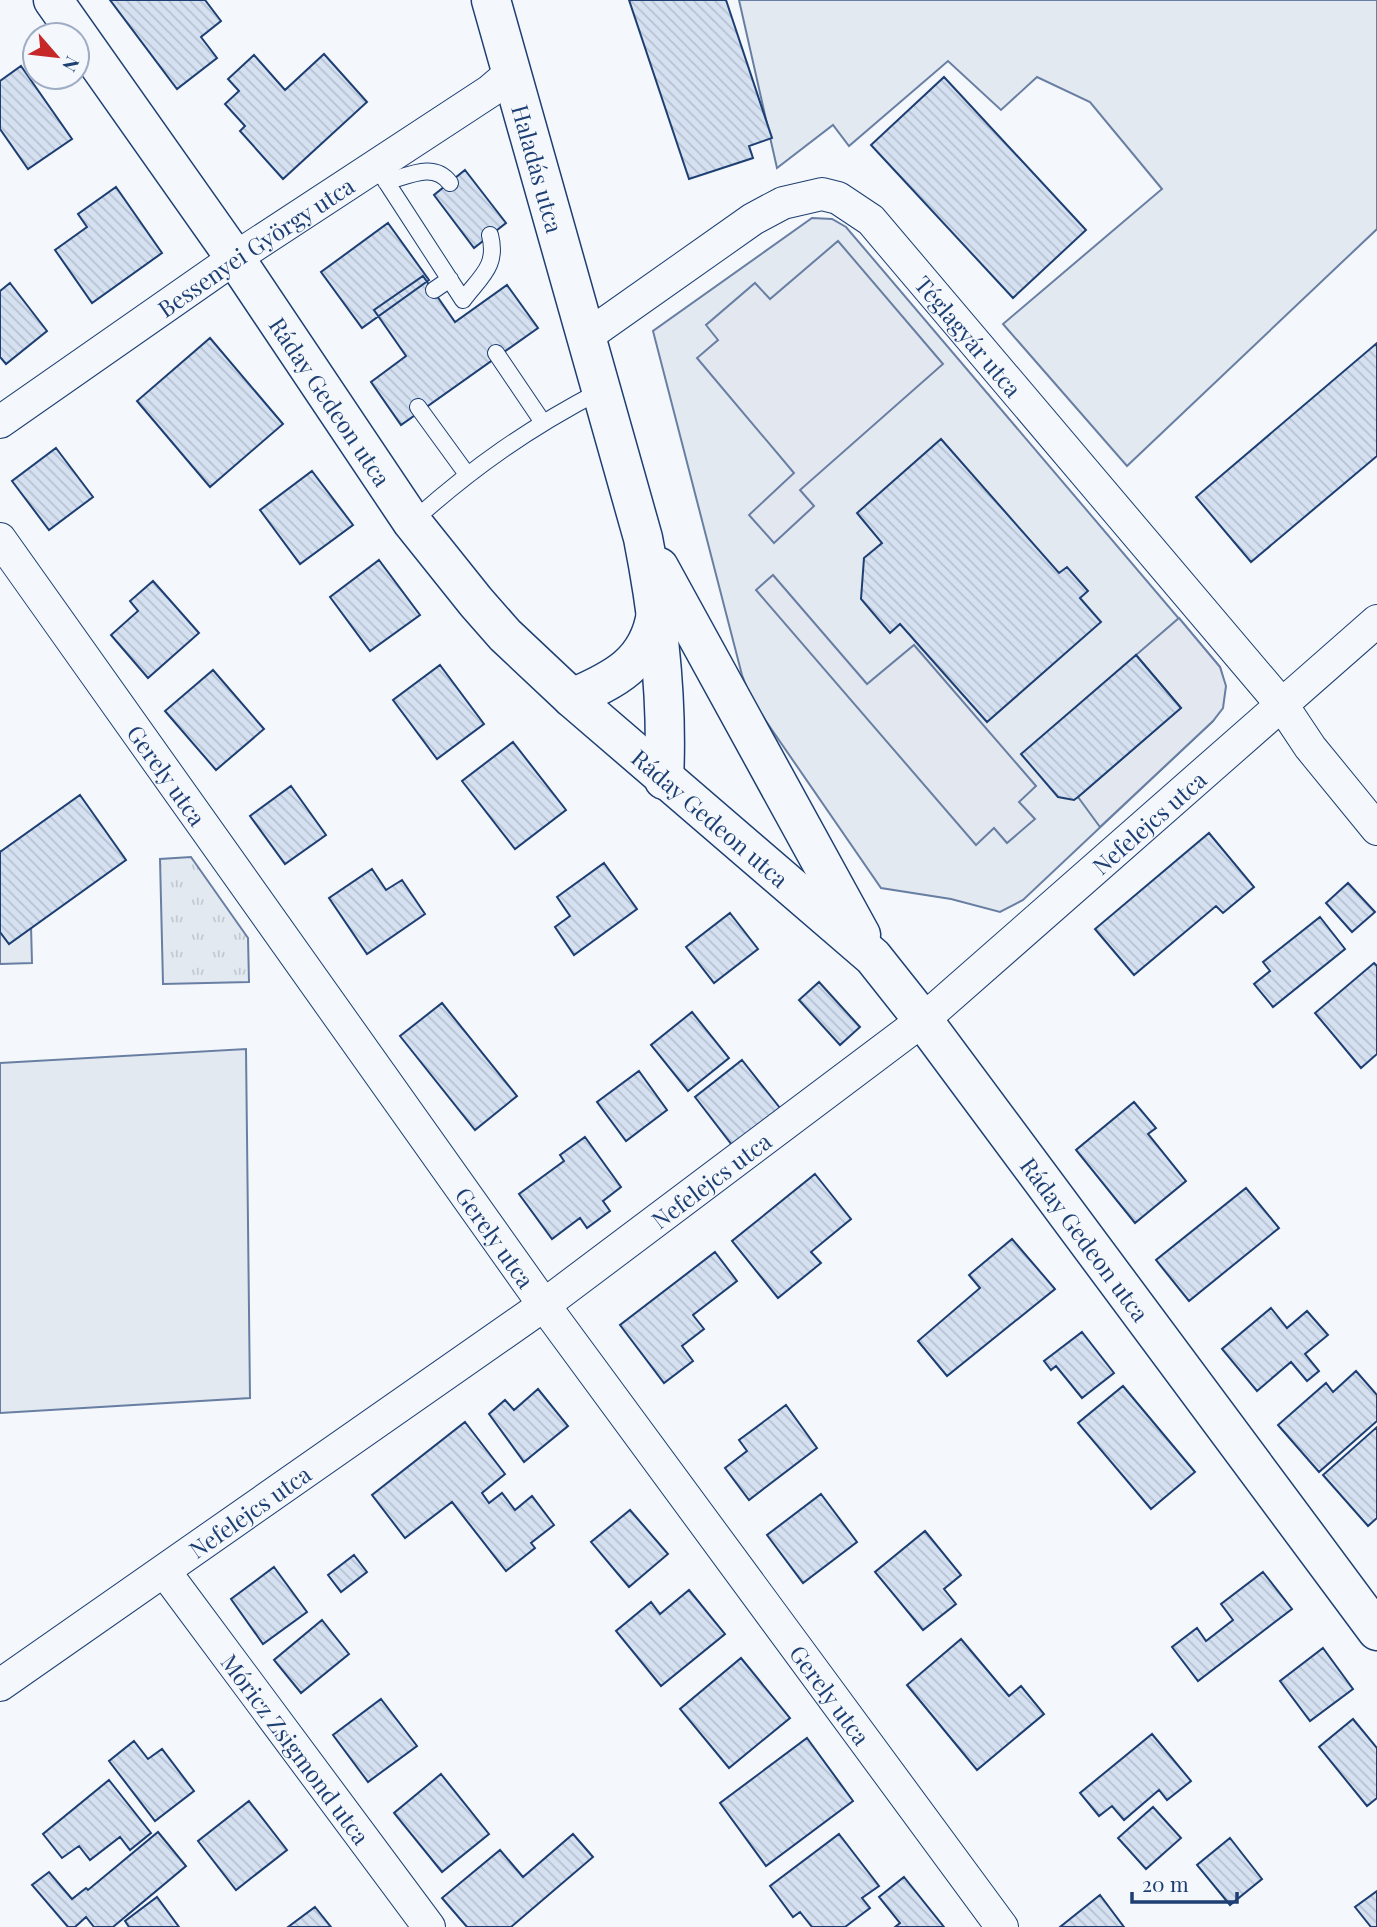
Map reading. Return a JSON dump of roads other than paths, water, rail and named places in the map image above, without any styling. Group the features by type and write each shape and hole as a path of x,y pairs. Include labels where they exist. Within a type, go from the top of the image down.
{"main road":[{"name":"Ráday Gedeon utca","path":"53,0 235,258 412,522 505,635 664,780 873,957 923,1020 1377,1631"},
{"name":"Haladás utca","path":"491,0 643,538"},
{"path":"643,538 657,605 665,677 664,780"},
{"path":"643,538 873,957"},
{"path":"572,698 618,677 639,658 653,633 657,605"}],"street":[{"name":"Bessenyei György utca","path":"0,422 235,258 381,174 511,73"},
{"name":"Téglagyár utca","path":"587,337 770,210 801,197 822,194 838,198 871,220 1282,705 1310,747 1377,829"},
{"name":"Gerely utca","path":"0,539 544,1305 1002,1927"},
{"name":"Nefelejcs utca","path":"0,1685 544,1305 923,1020 1377,621"},
{"name":"Móricz Zsigmond utca","path":"164,1572 429,1927"}],"lane":[{"path":"450,183 438,171 381,174 463,300 491,264 495,253 490,235"},
{"path":"434,290 450,279"},
{"path":"496,353 542,421"},
{"path":"412,522 466,473 542,421 603,389"},
{"path":"418,407 466,473"}]}
